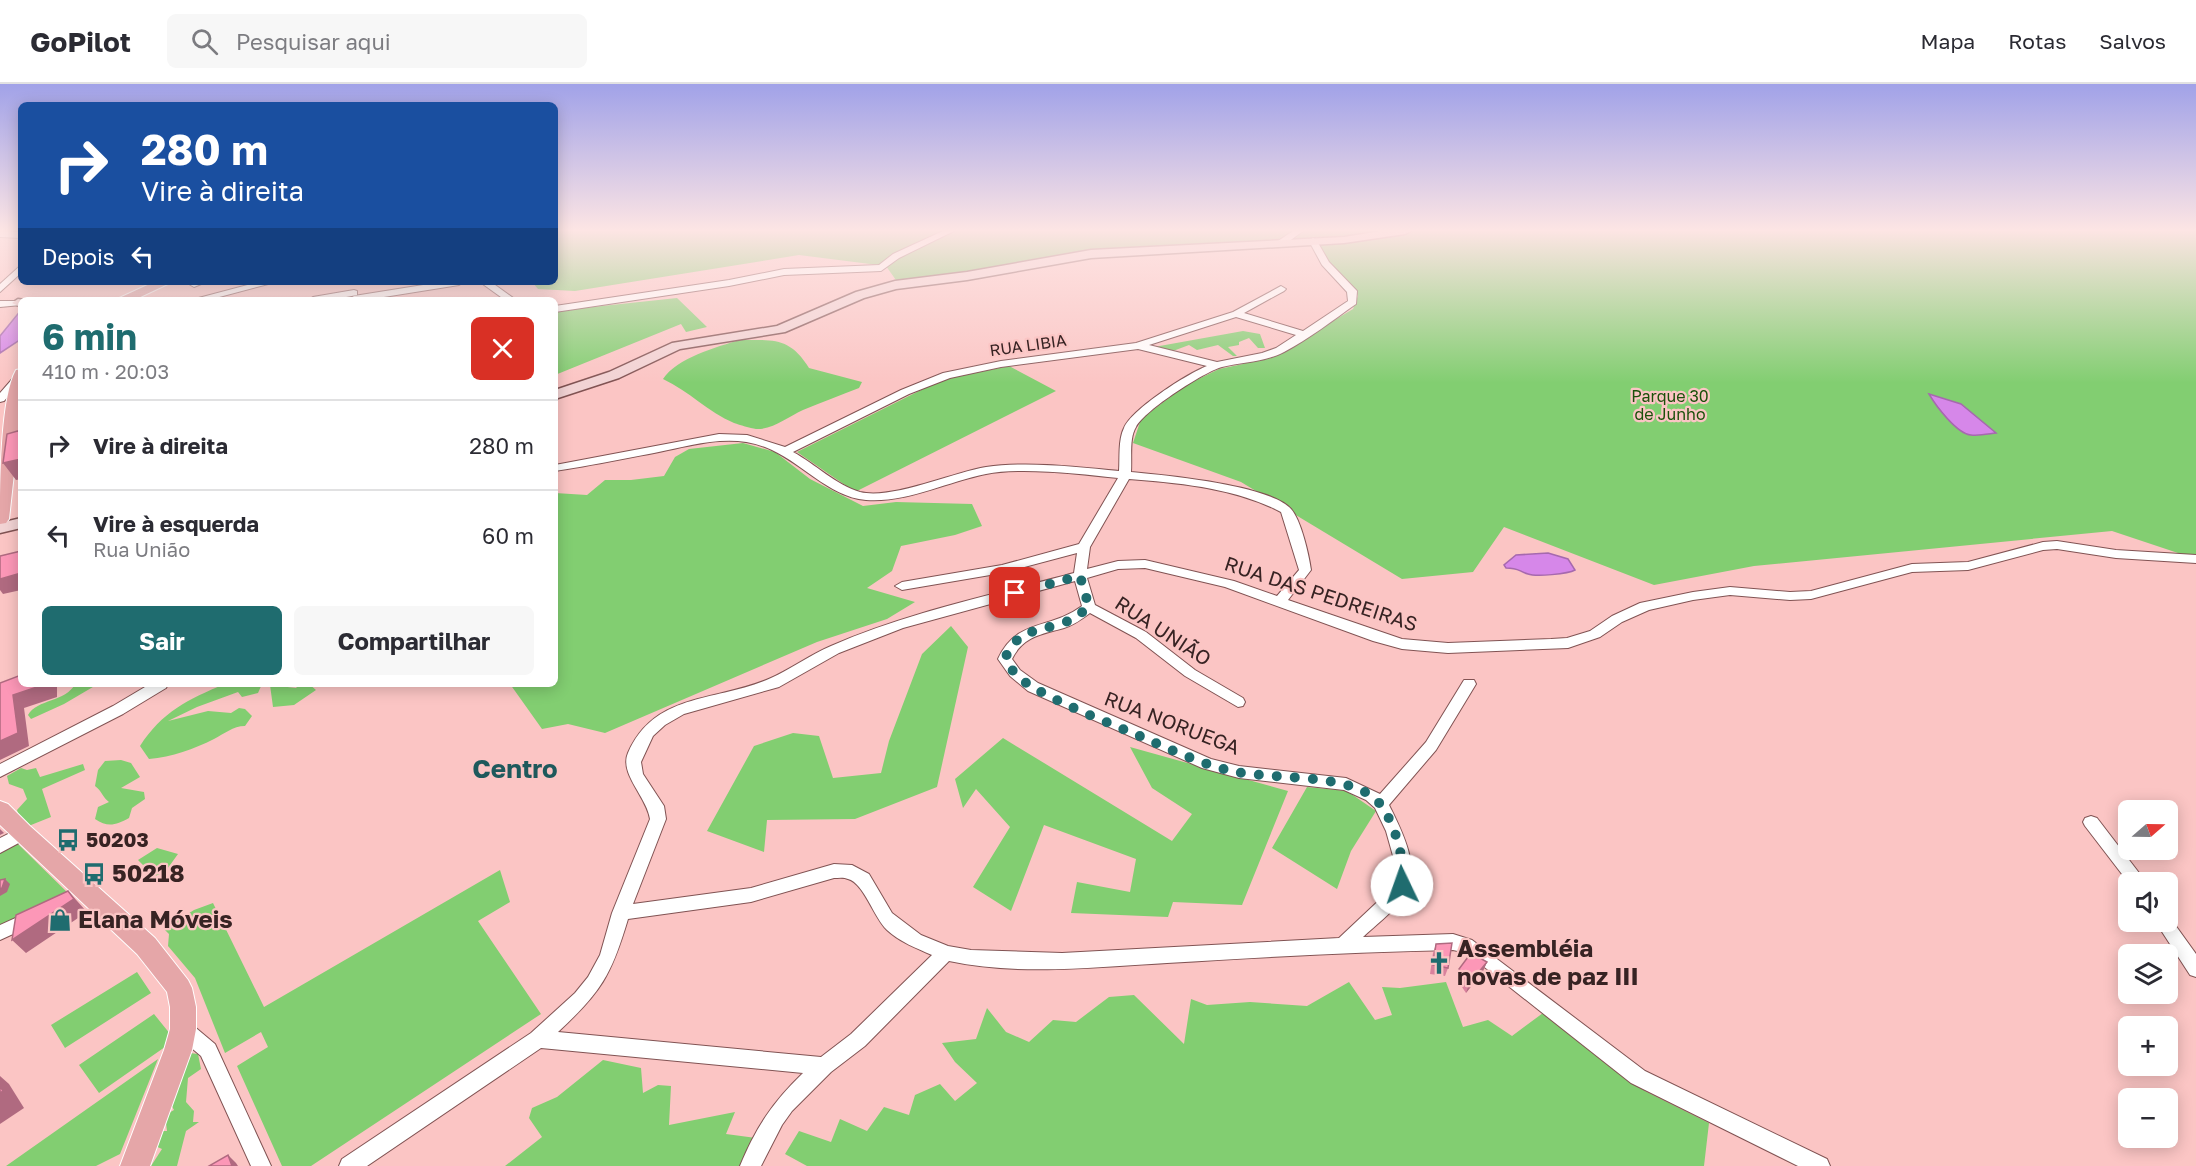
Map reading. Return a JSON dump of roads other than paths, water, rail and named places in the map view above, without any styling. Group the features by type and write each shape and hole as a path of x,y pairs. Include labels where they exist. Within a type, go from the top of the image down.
{"main road":[{"path":"558,394 614,375 677,345 780,329 850,299 895,285 917,281"},
{"path":"129,297 158,285"},
{"path":"0,519 18,384"},
{"path":"0,528 18,524"},
{"path":"0,810 78,896 146,946 179,988 183,1007 183,1029 178,1050 135,1166"}],"street":[{"path":"558,309 737,281"},
{"path":"892,281 895,285"},
{"name":"RUA UNIÃO","path":"1238,702 1190,673 1141,635 1089,607 1080,576 1084,547 1125,475 1127,438 1129,428 1135,420 1183,382 1217,365 1265,356 1288,346 1303,334 1349,306 1354,297 1352,291 1343,281"},
{"path":"208,297 258,285"},
{"path":"354,297 446,285"},
{"path":"428,297 446,285"},
{"path":"488,285 506,297"},
{"name":"RUA LIBIA","path":"786,451 905,392 947,375 1001,364 1137,346 1236,314 1281,289"},
{"path":"0,304 18,303"},
{"path":"1236,314 1303,334"},
{"path":"1137,346 1217,365"},
{"path":"0,399 18,377"},
{"path":"558,467 716,438 748,438 786,451 850,492 862,496 936,484 991,470 1125,475 1249,493 1263,497 1287,511 1305,566 1302,574 1280,601"},
{"name":"RUA DAS PEDREIRAS","path":"621,913 658,819 656,806 636,776 633,762 648,732 660,721 695,704 774,683 834,650 898,625 1118,565 1145,564 1229,584 1373,636 1418,646 1568,643 1595,634 1617,619 1645,606 1693,596 1730,591 1790,596 1810,594 1845,587 1912,568 1968,566 2043,546 2057,545 2127,555 2196,560"},
{"path":"902,586 1002,569 1084,547"},
{"name":"RUA NORUEGA","path":"1089,607 1072,619 1022,634 1010,648 1005,659 1015,673 1033,687 1207,764 1239,772 1346,784 1372,796 1381,804"},
{"path":"1343,945 1395,896 1402,885 1403,863 1394,831 1381,804 1431,746 1469,684"},
{"path":"0,771 118,710 156,687"},
{"path":"2091,822 2130,872"},
{"path":"0,846 22,833"},
{"path":"349,1166 538,1039 581,999 594,983 608,957 621,913 734,898 816,875 843,871 858,874 863,879 894,926 915,940 946,953 971,958 1062,961 1343,945 1453,942 1466,945 1638,1077 1820,1166"},
{"path":"0,933 49,910"},
{"path":"2171,932 2196,969"},
{"path":"750,1166 775,1118 785,1104 824,1066 858,1040 946,953"},
{"path":"183,1029 208,1050 261,1166"},
{"path":"538,1039 824,1066"}],"place":[{"name":"50203","path":"68,840"},
{"name":"50218","path":"94,874"},
{"name":"Elana Móveis","path":"60,920"},
{"name":"Assembléia novas de paz III","path":"1439,963"}],"district":[{"name":"Centro","path":"515,769"}],"park label":[{"name":"Parque 30 de Junho","path":"1670,405"}]}
